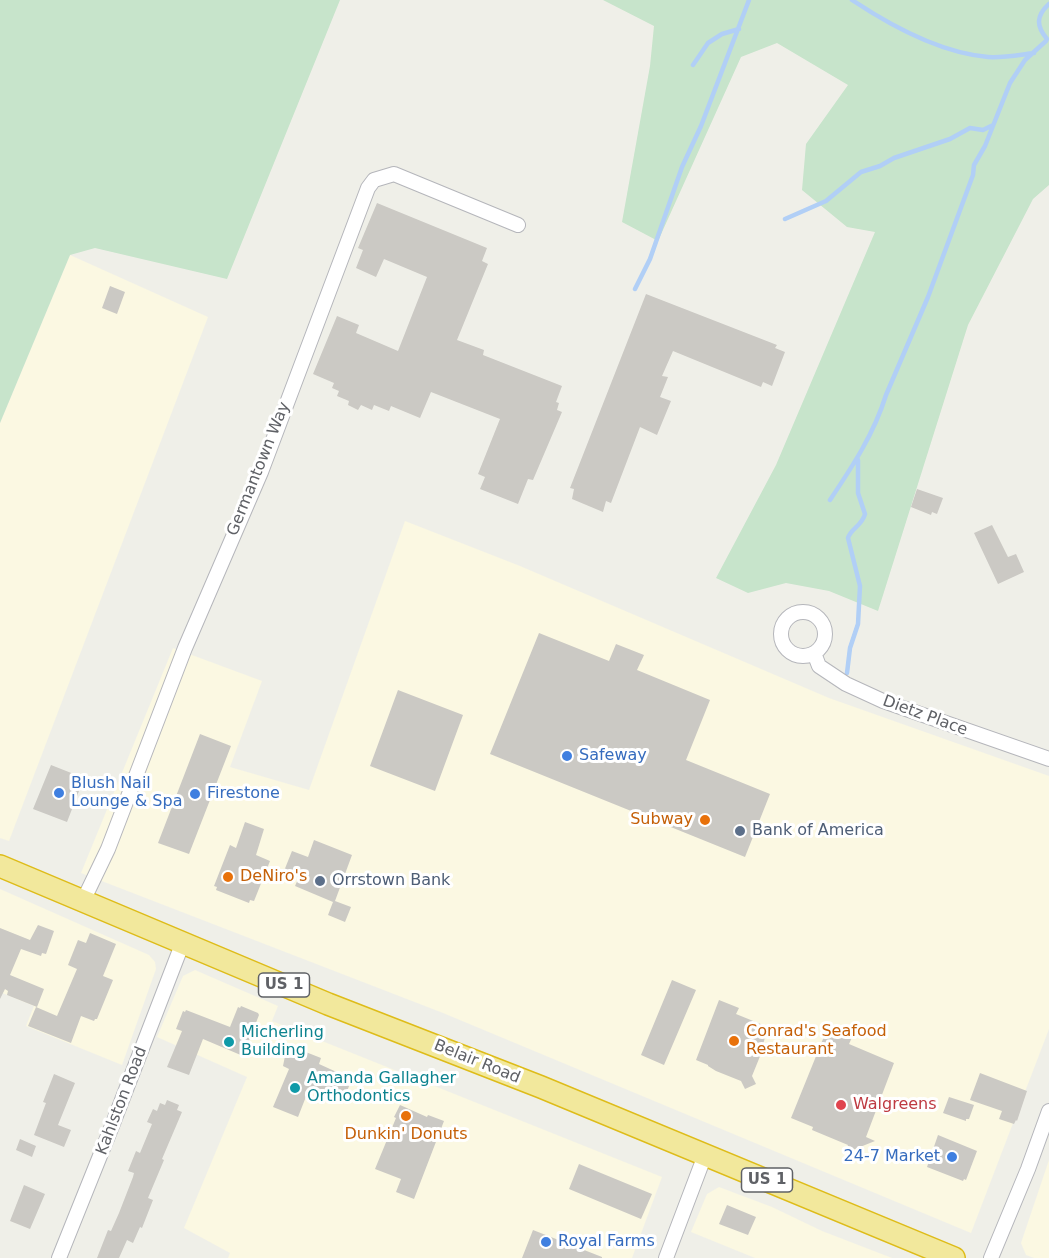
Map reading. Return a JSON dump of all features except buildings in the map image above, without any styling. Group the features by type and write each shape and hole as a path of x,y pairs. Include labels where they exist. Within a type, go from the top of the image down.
{"highway":[{"name":"Belair Road","path":"0,866 328,1004 541,1087 954,1258"}],"street":[{"name":"Germantown Way","path":"83,901 108,849 185,648 261,472 368,188 374,180 394,174 518,225"},
{"name":"Dietz Place","path":"814,653 819,666 846,684 894,705 1049,759"},
{"name":"Kahlston Road","path":"59,1258 183,942"},
{"path":"991,1258 1049,1111"},
{"path":"666,1258 705,1155"}],"shaded area":[{"path":"70,255 208,317 9,841 0,838 0,423"},
{"path":"405,521 520,566 829,698 1049,776 1049,1029 971,1233 443,1013 81,873 173,648 262,681 230,767 309,790"},
{"path":"0,889 149,955 155,962 156,969 122,1065 26,1026 34,1006 0,992"},
{"path":"195,970 278,1006 272,1021 662,1177 632,1258 228,1258 230,1253 184,1228 247,1077 157,1037 183,976"},
{"path":"1049,1160 1049,1258 1034,1258 1026,1255 1021,1243"},
{"path":"719,1187 892,1258 755,1258 691,1232 707,1194"}],"green space":[{"path":"0,0 340,0 227,279 95,248 70,255 0,423"},
{"path":"603,0 1049,0 1049,185 1033,199 968,325 878,611 829,591 786,583 748,593 716,578 776,465 875,232 847,227 802,190 806,144 848,85 777,43 741,57 658,241 622,222 650,66 654,26"}],"waterway":[{"path":"635,289 650,259 682,167 701,126 749,0"},
{"path":"852,0 917,37 952,50 988,57 1034,53"},
{"path":"830,500 869,437 928,297 973,175 974,165 985,146 1010,83 1025,60 1047,39 1041,30 1039,21 1049,4"},
{"path":"693,65 708,43 722,34 739,29"},
{"path":"785,219 826,201 861,172 950,139 970,128 983,130 991,126"},
{"path":"847,673 850,648 858,624 860,586 848,538 865,514 858,493 858,460"}],"place":[{"name":"Safeway","path":"567,756"},
{"name":"Blush Nail Lounge & Spa","path":"59,793"},
{"name":"Firestone","path":"195,794"},
{"name":"Subway","path":"705,820"},
{"name":"Bank of America","path":"740,831"},
{"name":"DeNiro's","path":"228,877"},
{"name":"Orrstown Bank","path":"320,881"},
{"name":"Conrad's Seafood Restaurant","path":"734,1041"},
{"name":"Micherling Building","path":"229,1042"},
{"name":"Amanda Gallagher Orthodontics","path":"295,1088"},
{"name":"Walgreens","path":"841,1105"},
{"name":"Dunkin' Donuts","path":"406,1116"},
{"name":"24-7 Market","path":"952,1157"},
{"name":"Royal Farms","path":"546,1242"}]}
